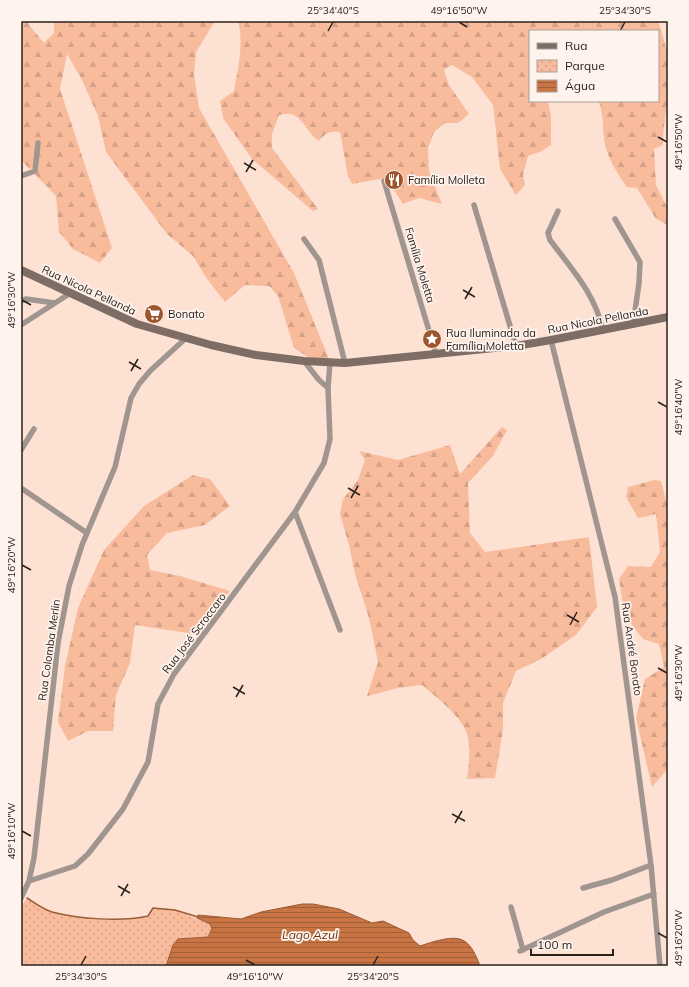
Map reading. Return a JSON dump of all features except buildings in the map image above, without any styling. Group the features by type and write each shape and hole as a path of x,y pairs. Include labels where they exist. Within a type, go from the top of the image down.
{"main road":[{"name":"Rua Nicola Pellanda","path":"21,270 69,294 137,324 256,355 330,363 516,346 602,331 668,317"}],"street":[{"path":"21,176 35,171 38,143"},
{"name":"Família Moletta","path":"384,182 436,354"},
{"path":"474,205 514,334 516,346"},
{"path":"558,211 548,233 550,240 581,282 594,303 602,331"},
{"path":"615,219 640,262 639,283 633,325"},
{"path":"304,239 319,260 345,362"},
{"path":"21,325 69,294"},
{"path":"21,300 26,298 55,302"},
{"name":"Rua Colomba Merlin","path":"21,898 29,881 34,858 59,635 69,586 87,533 115,467 128,406 134,392 151,370 186,338"},
{"name":"Rua André Bonato","path":"551,340 615,597 654,894 660,966"},
{"path":"304,361 318,380 328,388"},
{"name":"Rua José Scroccaro","path":"29,881 75,866 88,854 123,809 148,762 158,704 174,674 295,512 324,463 330,439 328,388 330,363"},
{"path":"21,450 34,429"},
{"path":"21,488 87,533"},
{"path":"295,512 340,630"},
{"path":"583,888 612,880 650,865"},
{"path":"511,907 521,950 604,912 654,894"}],"green space":[{"path":"21,21 27,21 44,43 54,33 54,21 215,21 196,52 194,74 199,108 294,273 329,359 309,358 294,348 278,296 269,286 245,285 225,302 207,279 193,256 167,234 106,152 98,116 82,80 67,54 60,89 112,248 100,263 73,249 59,232 56,196 21,160"},
{"path":"238,21 658,21 668,58 669,87 663,145 654,149 656,185 668,209 668,225 656,219 637,188 627,187 616,170 605,145 599,102 659,102 659,30 529,30 529,102 548,102 551,116 551,145 542,151 528,156 523,175 525,185 516,195 500,169 493,105 472,77 452,65 444,70 449,85 469,114 458,123 445,123 434,132 428,148 429,171 442,204 419,198 403,204 386,178 352,184 348,176 340,132 328,133 319,141 298,117 287,114 279,115 272,134 272,148 318,209 313,211 252,159 223,118 220,101 234,91 239,65 240,29"},
{"path":"502,427 507,430 493,456 468,483 470,533 485,552 589,537 597,607 576,635 541,659 516,671 503,703 503,730 495,778 467,779 469,745 467,732 450,709 439,699 422,685 398,688 367,696 378,662 369,618 355,574 349,545 340,514 343,499 358,480 365,460 359,451 398,460 450,445 460,474"},
{"path":"193,475 210,479 230,506 205,525 167,533 147,555 150,570 180,576 230,591 194,634 135,625 130,663 116,695 113,731 88,731 68,741 58,722 65,666 78,608 104,550 144,506"},
{"path":"654,480 661,481 668,508 668,769 652,787 636,718 645,679 664,667 659,644 643,639 625,616 619,579 628,566 651,567 660,552 656,514 638,518 626,497 628,487"},
{"path":"27,898 42,908 52,912 87,918 137,918 148,916 153,908 175,910 210,924 212,929 208,937 178,939 173,945 166,966 21,966 21,907"}],"water":[{"name":"Lago Azul","path":"302,904 313,904 339,909 372,923 383,921 409,933 413,940 420,946 440,940 456,938 462,940 472,948 480,966 166,966 173,945 178,939 208,937 212,929 210,924 197,918 198,915 241,919 261,912"}],"waterway":[{"path":"27,898 42,908 52,912 87,918 137,918 148,916 153,908 175,910 198,917"}],"place":[{"name":"Família Molleta","path":"394,180"},
{"name":"Bonato","path":"154,314"},
{"name":"Rua Iluminada da Família Moletta","path":"432,339"}]}
